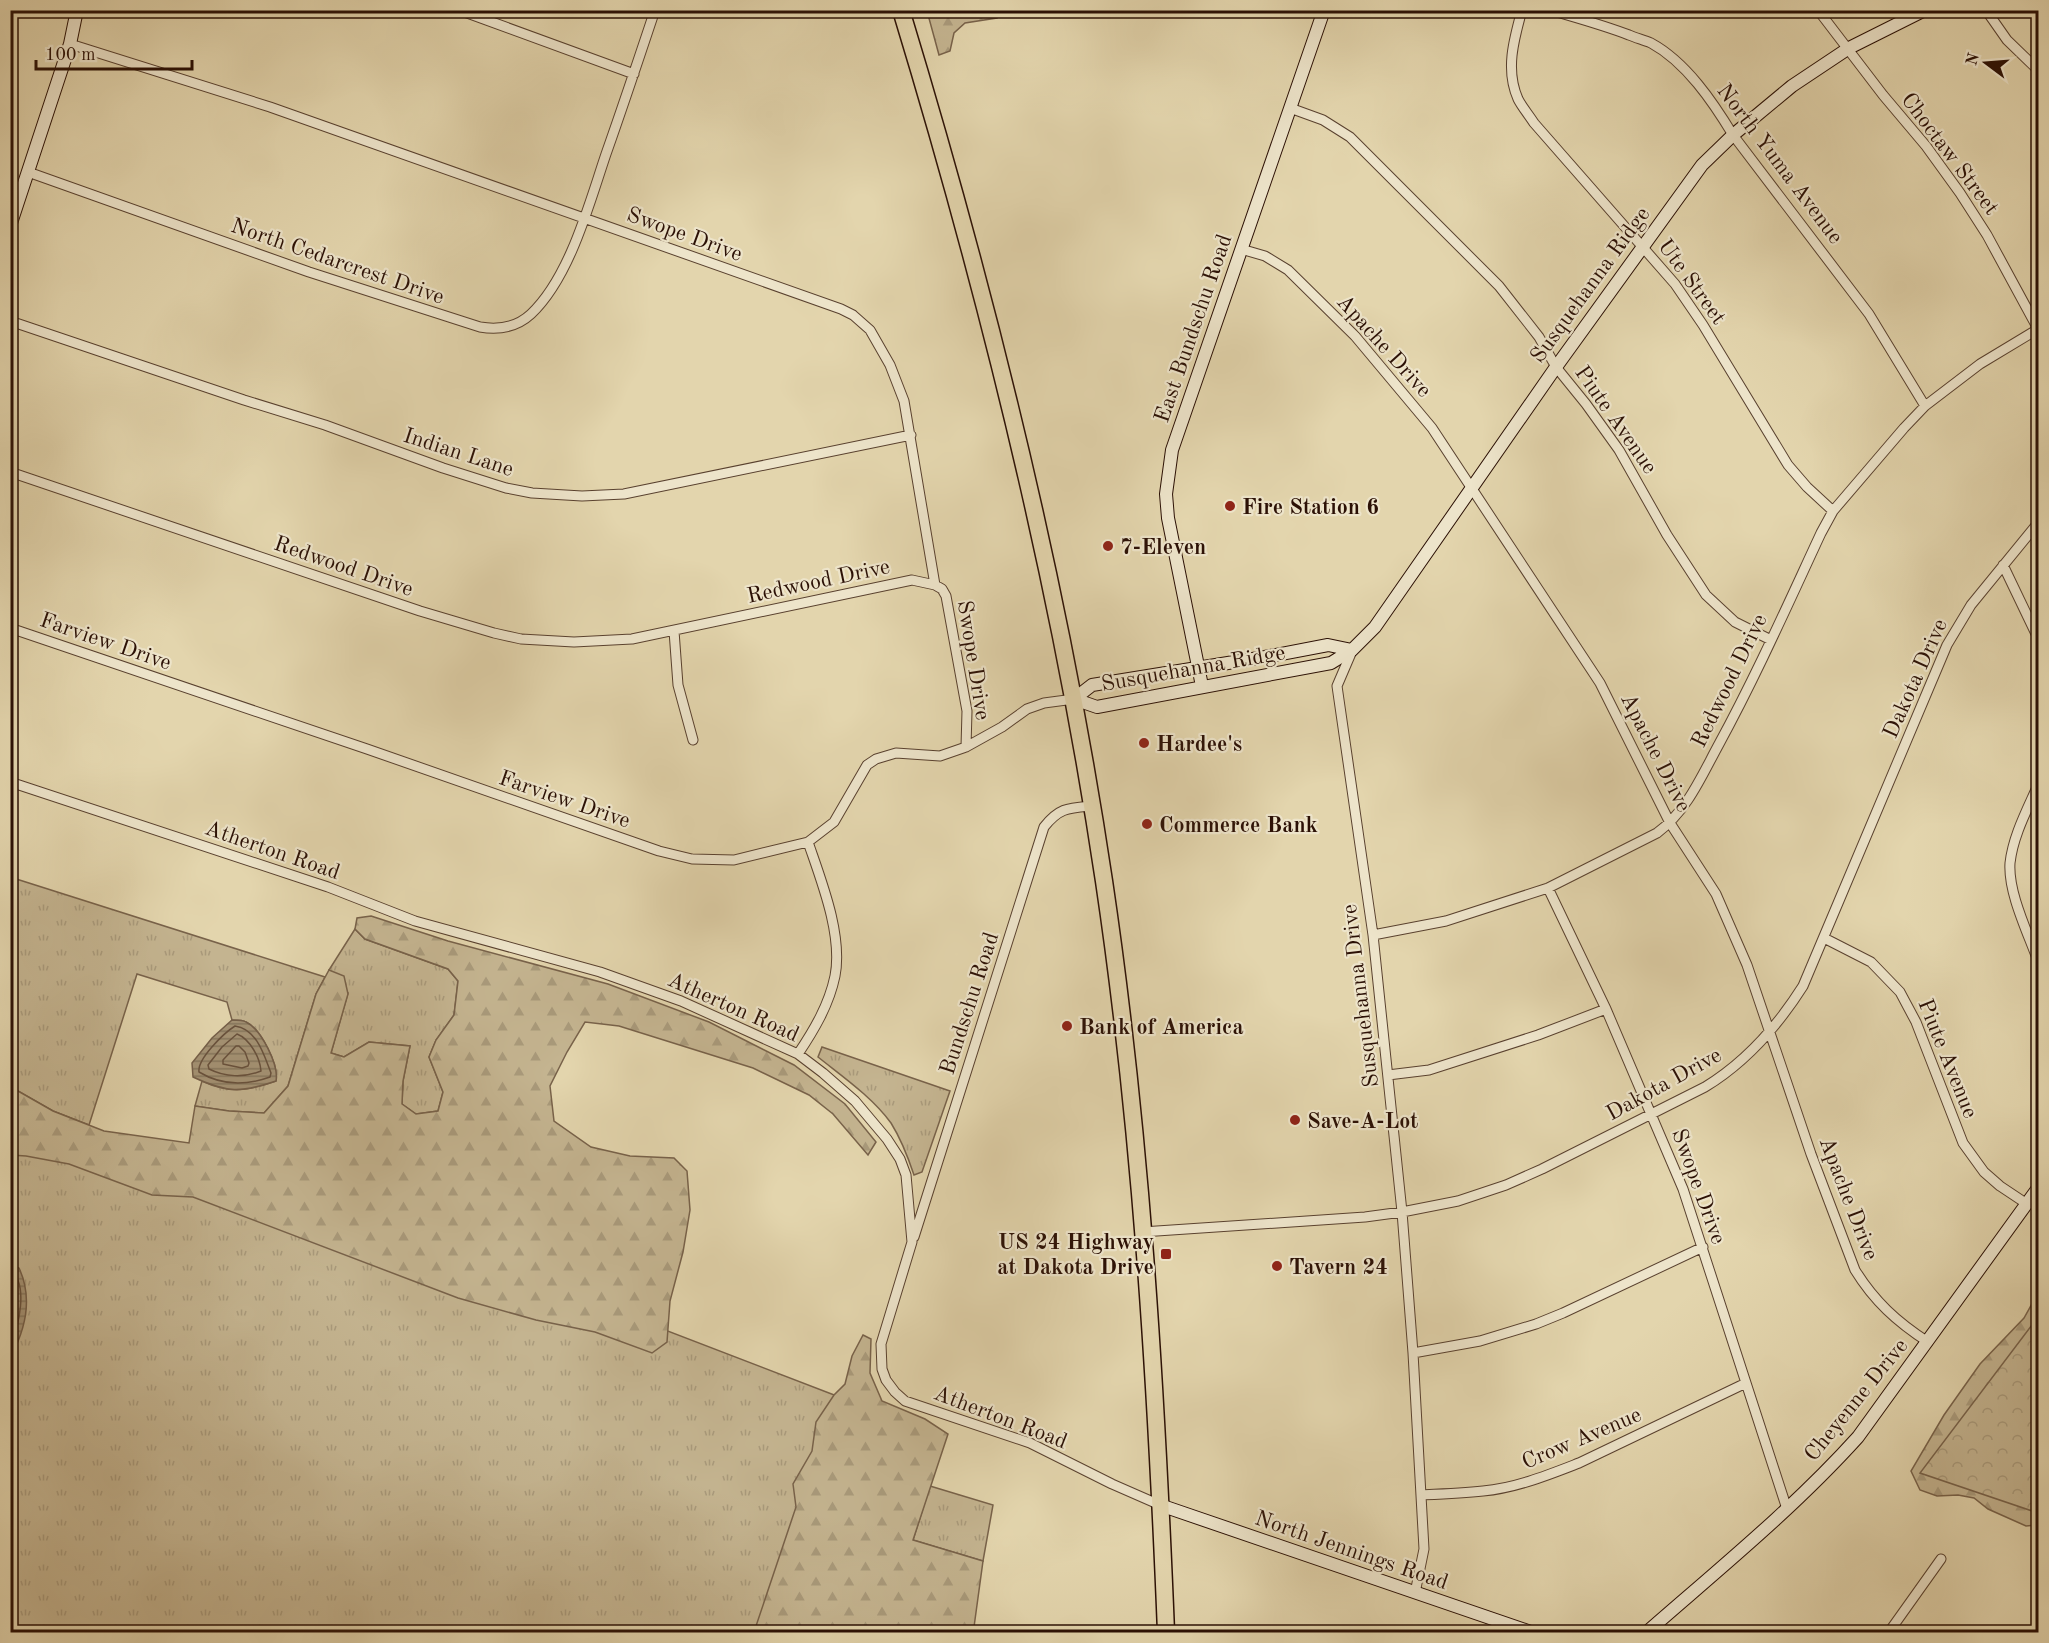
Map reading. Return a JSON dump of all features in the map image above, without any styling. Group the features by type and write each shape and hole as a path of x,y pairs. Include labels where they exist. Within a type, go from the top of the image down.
{"highway":[{"path":"900,10 976,268 1007,387 1074,699 1103,879 1123,1029 1151,1349 1166,1632"}],"street":[{"path":"10,226 70,44 77,10"},
{"path":"459,10 634,74"},
{"name":"North Cedarcrest Drive","path":"28,172 309,272 489,329 503,328 529,316 562,270 585,218 655,10"},
{"name":"East Bundschu Road","path":"1202,686 1168,518 1166,494 1172,450 1324,10"},
{"name":"Ute Street","path":"1522,10 1514,37 1510,68 1518,98 1534,123 1675,284 1788,465 1807,487 1833,511"},
{"name":"North Yuma Avenue","path":"1550,10 1600,24 1651,43 1677,63 1698,85 1717,109 1733,135 1869,314 1925,406"},
{"name":"Choctaw Street","path":"1818,10 1883,95 1926,146 1960,193 1987,235 2038,329"},
{"name":"Susquehanna Ridge","path":"1074,699 1097,706 1331,663 1352,650 1375,627 1556,367 1702,165 1733,135 1792,86 1849,48 1925,10"},
{"path":"1986,10 2007,40 2038,70"},
{"name":"Swope Drive","path":"70,44 270,107 853,315 870,330 890,365 904,401 935,585 942,589 946,596 967,711 966,747"},
{"name":"Piute Avenue","path":"1290,108 1323,120 1350,137 1499,286 1539,338 1556,367 1619,450 1667,535 1706,595 1735,622 1771,640"},
{"name":"Apache Drive","path":"1241,249 1265,256 1288,270 1355,336 1432,428 1600,683 1671,823 1716,894 1747,965 1811,1154 1855,1270 1886,1311 1905,1328 1928,1342"},
{"name":"Indian Lane","path":"10,321 243,400 325,425 443,468 506,488 532,493 582,496 624,494 911,435"},
{"name":"Redwood Drive","path":"1373,935 1446,921 1548,888 1657,833 1671,823 1686,804 1742,701 1833,511 1925,406 1980,364 2038,329"},
{"name":"Redwood Drive","path":"10,472 420,611 521,639 574,642 632,639 912,580 935,585"},
{"name":"Dakota Drive","path":"1142,1232 1357,1217 1402,1212 1458,1201 1506,1185 1542,1169 1705,1087 1729,1072 1769,1031 1803,986 1947,645 1971,605 2038,523"},
{"path":"2003,565 2038,638"},
{"name":"Farview Drive","path":"10,628 659,851 692,859 734,860 808,842 834,822 867,765 876,759 896,753 940,756 966,747 1002,727 1027,709 1044,703 1074,699"},
{"path":"674,631 678,685 693,740"},
{"name":"Susquehanna Ridge","path":"1074,699 1092,685 1198,669 1328,645 1352,650"},
{"name":"Susquehanna Drive","path":"1352,650 1336,686 1373,935 1402,1212 1424,1549 1415,1593"},
{"path":"1150,676 1152,695"},
{"name":"Atherton Road","path":"10,782 328,887 416,921 600,972 681,1001 798,1054 824,1073 855,1101 887,1139 900,1159 906,1175 912,1242 881,1344 882,1369 886,1380 895,1392 905,1401 1030,1443 1160,1505"},
{"path":"2038,785 2016,837 2010,865 2011,884 2038,961"},
{"name":"Bundschu Road","path":"912,1242 1044,827 1053,816 1064,809 1091,806"},
{"path":"798,1054 816,1027 828,1000 836,964 832,923 808,842"},
{"name":"Swope Drive","path":"1548,888 1606,1010 1683,1189 1787,1509"},
{"name":"Piute Avenue","path":"1824,938 1871,962 1900,992 1916,1022 1963,1143 1984,1172 2027,1204"},
{"path":"1388,1075 1429,1070 1538,1035 1606,1010"},
{"name":"Cheyenne Drive","path":"1647,1632 1787,1509 1830,1468 1858,1437 2038,1188"},
{"path":"1413,1353 1480,1341 1536,1324 1703,1247"},
{"name":"Crow Avenue","path":"1422,1495 1485,1491 1553,1474 1746,1383"},
{"name":"North Jennings Road","path":"1160,1505 1415,1593 1507,1629 1531,1632"},
{"path":"1889,1632 1941,1559"}],"green space":[{"path":"927,10 1003,11 997,18 965,23 954,33 950,51 939,55"},
{"path":"10,877 325,977 316,994 288,1086 264,1113 195,1106 202,1081 221,1088 239,1090 276,1081 272,1057 252,1026 243,1021 232,1020 227,1002 137,974 89,1125 53,1111 11,1087"},
{"path":"371,916 448,941 608,984 709,1022 794,1065 845,1104 876,1142 868,1155 833,1114 809,1095 753,1068 619,1026 585,1022 550,1086 554,1121 591,1147 630,1156 674,1158 687,1171 690,1210 683,1252 670,1301 667,1342 652,1353 595,1332 536,1320 458,1298 193,1197 152,1195 69,1164 11,1155 11,1087 53,1111 104,1131 189,1143 195,1106 264,1113 288,1086 316,994 329,970 344,976 348,994 331,1053 344,1057 369,1042 410,1046 403,1081 402,1104 416,1114 438,1111 443,1092 429,1057 436,1040 454,1015 458,981 448,969 365,939 355,929 357,918"},
{"path":"355,929 365,939 448,969 458,981 454,1015 436,1040 429,1057 443,1092 438,1111 416,1114 402,1104 403,1081 410,1046 369,1042 344,1057 331,1053 348,993 329,970"},
{"path":"822,1047 950,1091 922,1172 914,1175 898,1135 875,1105 818,1057"},
{"path":"11,1124 358,1212 842,1398 765,1632 11,1632"},
{"path":"2038,1293 2038,1525 2026,1526 1988,1509 1974,1498 1958,1495 1937,1496 1920,1490 1911,1471 1944,1415 1980,1364 2024,1318"},
{"path":"2038,1317 2038,1513 1920,1473"},
{"path":"863,1335 871,1339 870,1373 882,1401 925,1419 948,1434 913,1540 983,1561 974,1627 1019,1632 754,1632 796,1507 793,1484 812,1451 816,1422 834,1395 845,1384 852,1356"},
{"path":"930,1486 993,1505 983,1561 913,1540"}],"water":[{"path":"232,1020 245,1021 263,1040 275,1066 276,1081 253,1088 234,1090 215,1086 193,1077 192,1063 212,1038"},
{"path":"11,1265 19,1268 27,1302 21,1335 11,1356"}],"place":[{"name":"Fire Station 6","path":"1230,506"},
{"name":"7-Eleven","path":"1108,546"},
{"name":"Hardee's","path":"1144,743"},
{"name":"Commerce Bank","path":"1147,824"},
{"name":"Bank of America","path":"1067,1026"},
{"name":"Save-A-Lot","path":"1295,1120"},
{"name":"US 24 Highway at Dakota Drive","path":"1166,1254"},
{"name":"Tavern 24","path":"1277,1266"}]}
